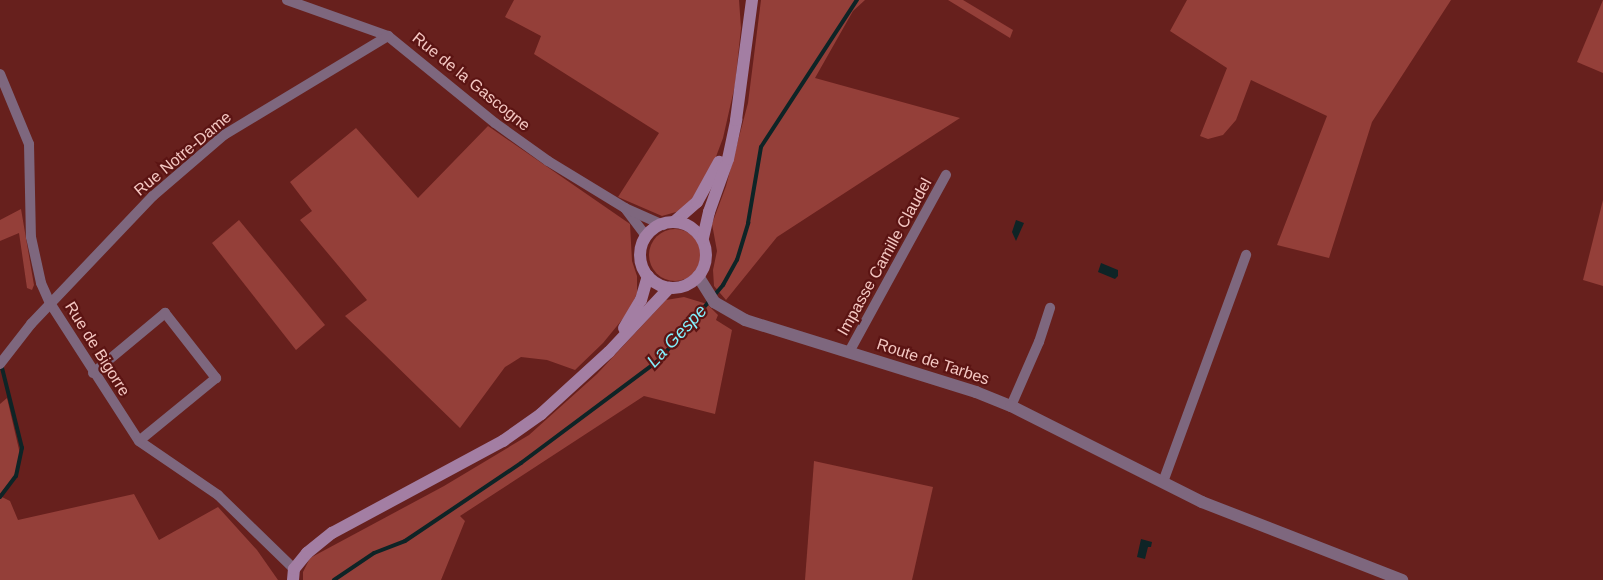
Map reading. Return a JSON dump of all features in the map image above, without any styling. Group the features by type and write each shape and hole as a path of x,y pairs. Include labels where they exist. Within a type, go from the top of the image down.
{"main road":[{"path":"736,120 713,176 697,202 669,223 646,236 640,258 648,276 658,284 669,288 682,287 698,276 706,259 703,238 708,212 728,159 736,120 752,0"},
{"path":"669,223 686,224 703,238"},
{"path":"609,352 641,300 648,276"},
{"path":"293,575 307,553 332,533 503,441 541,414 609,352 669,288"}],"street":[{"name":"Rue de la Gascogne","path":"288,0 302,2 388,36 495,123 548,161 625,208 669,223"},
{"name":"Rue Notre-Dame","path":"0,364 50,303 153,196 224,135 388,36"},
{"name":"Rue de Bigorre","path":"0,74 29,144 31,237 41,283 50,303 93,373 139,441 218,495 293,575"},
{"name":"Impasse Camille Claudel","path":"849,352 946,176"},
{"name":"Rue de la Gascogne","path":"625,208 646,236"},
{"path":"1163,482 1246,255"},
{"name":"Route de Tarbes","path":"698,276 710,297 720,306 745,320 976,392 1011,406 1202,502 1402,580"},
{"path":"1011,406 1039,342 1050,308"},
{"path":"93,373 165,313 216,378 139,441"}],"shaded area":[{"path":"514,0 739,0 741,28 735,85 723,138 714,162 683,210 662,216 618,197 659,133 534,54 541,36 505,17"},
{"path":"761,0 865,0 853,11 815,78 960,118 777,237 726,300 714,286 713,270 717,251 712,224 726,186 748,103"},
{"path":"948,0 963,0 1013,30 1010,38"},
{"path":"1187,0 1451,0 1372,122 1329,258 1277,245 1327,116 1251,80 1236,120 1223,135 1208,139 1200,136 1227,68 1170,31"},
{"path":"1603,0 1603,73 1577,62"},
{"path":"488,126 630,224 637,293 630,310 603,343 575,370 547,360 521,357 505,367 460,428 345,316 367,300 300,220 312,211 290,182 356,128 418,198"},
{"path":"1603,200 1603,286 1583,280"},
{"path":"21,209 34,285 32,290 27,288 19,233 0,241 0,220"},
{"path":"239,220 325,325 296,350 212,243"},
{"path":"670,229 680,229 689,233 697,241 701,255 697,269 689,277 680,281 670,281 661,277 653,269 649,260 649,250 653,241 661,233"},
{"path":"684,297 707,304 718,315 716,320 732,330 715,414 644,396 460,516 465,521 441,580 303,580 303,572 310,558 444,486 529,435 597,374 666,300"},
{"path":"7,398 20,454 16,474 0,494 0,404"},
{"path":"814,461 933,487 912,580 805,580"},
{"path":"134,494 159,540 218,507 257,550 278,580 0,580 0,496 10,501 18,520"}],"water":[{"path":"1016,220 1024,223 1016,241 1012,232"},
{"path":"1101,263 1118,270 1118,276 1115,279 1098,272"},
{"path":"1141,539 1152,542 1145,559 1137,557"}],"waterway":[{"name":"La Gespe","path":"334,580 374,553 405,541 521,463 659,360 723,285 737,260 748,223 761,147 857,0"},
{"path":"0,497 16,476 22,448 2,368"}]}
